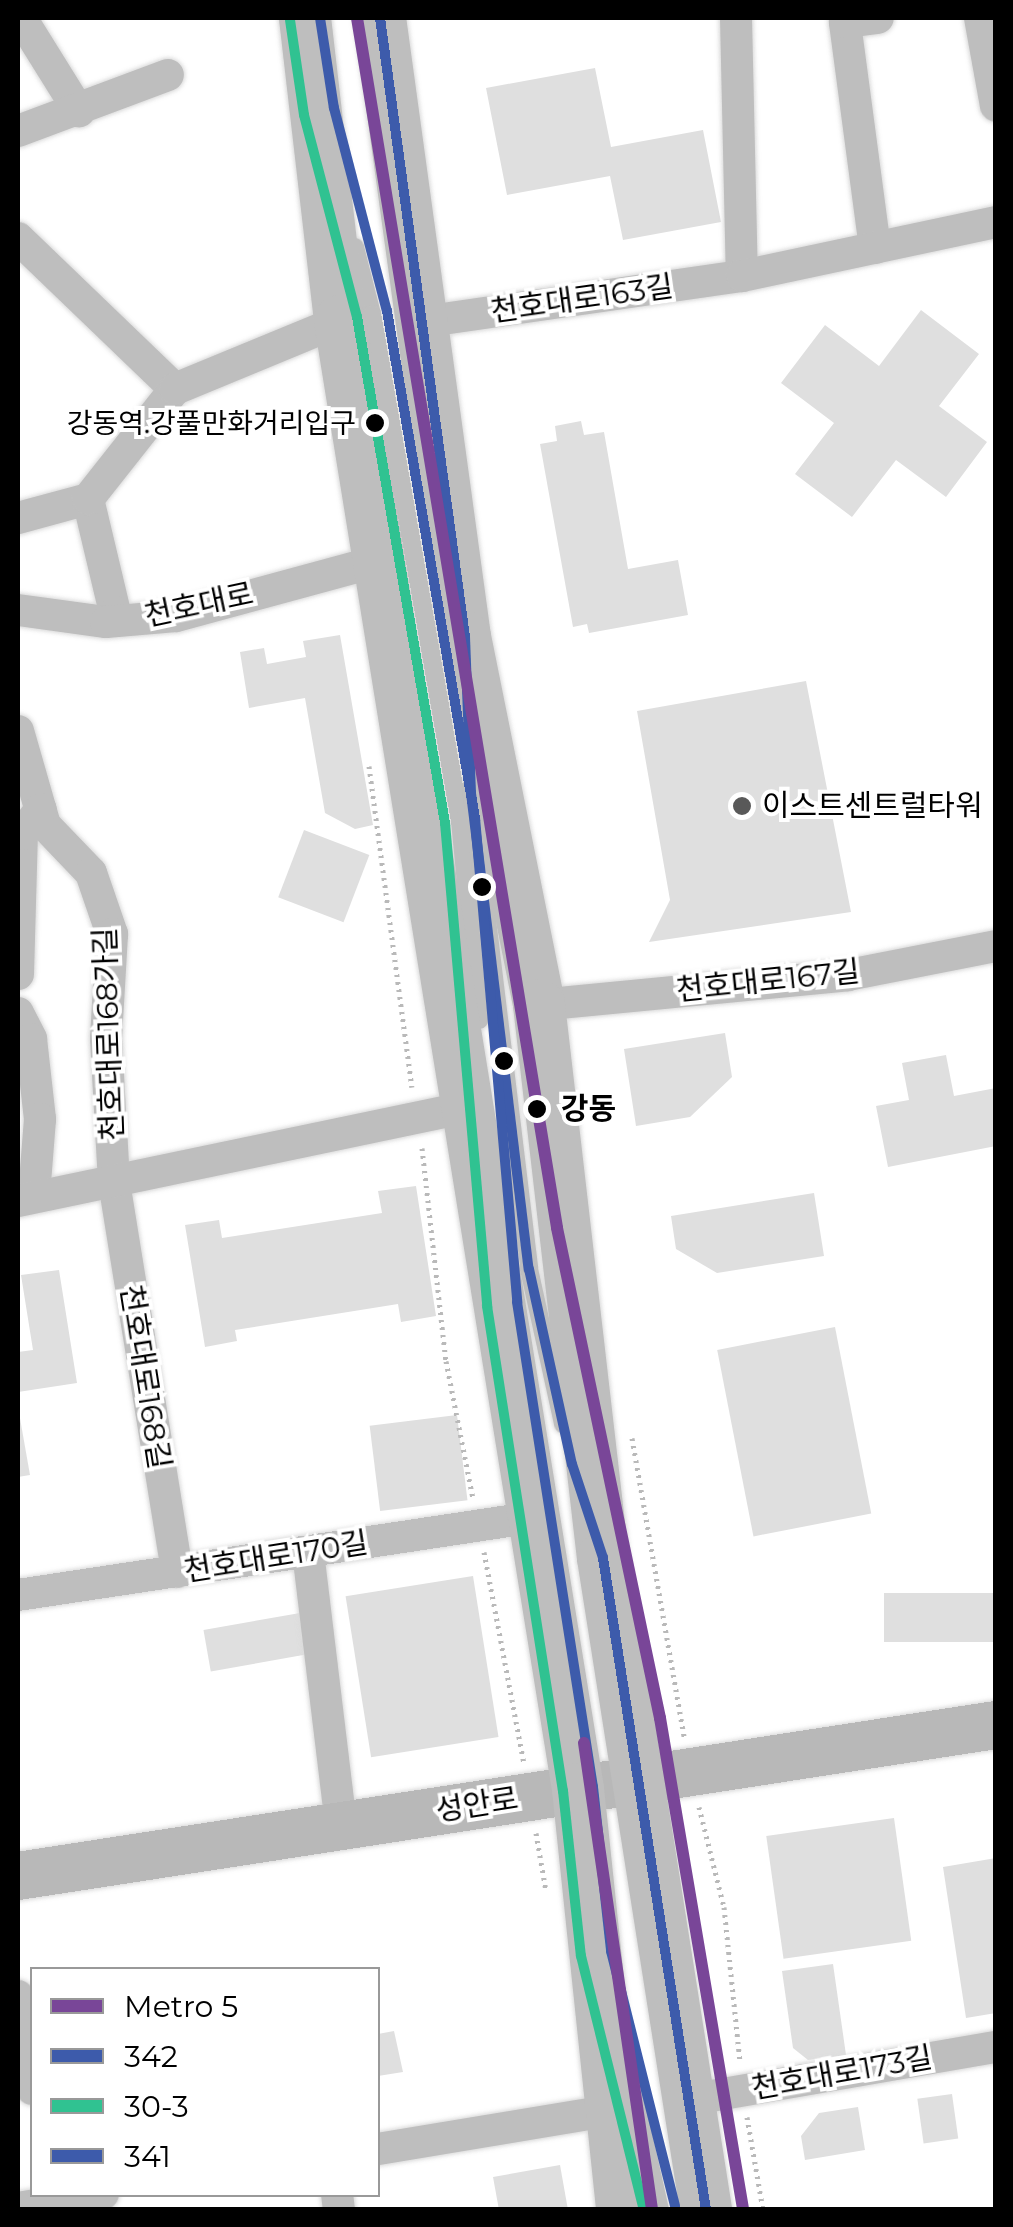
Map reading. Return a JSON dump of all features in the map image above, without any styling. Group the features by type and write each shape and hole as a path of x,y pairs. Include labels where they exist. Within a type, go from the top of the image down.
{"main road":[{"path":"305,18 319,111 340,321 578,1788 608,2111 622,2210"},
{"path":"380,18 465,637 539,1005 603,1558 641,1778 706,2210"}],"street":[{"path":"21,18 78,111"},
{"path":"736,18 742,276"},
{"path":"875,248 845,22 878,18"},
{"path":"980,18 996,106"},
{"path":"18,132 168,75"},
{"name":"천호대로163길","path":"422,322 742,276 996,222"},
{"path":"18,238 175,389"},
{"path":"18,518 88,499 175,389 340,321"},
{"path":"88,499 115,612 106,622"},
{"name":"천호대로","path":"18,610 106,622 176,616 378,562"},
{"name":"천호대로168가길","path":"18,730 29,811 92,873 112,934 106,1040 114,1182"},
{"path":"18,974 22,834 29,811"},
{"name":"천호대로167길","path":"539,1005 848,975 996,946"},
{"path":"18,1014 32,1039 40,1119 26,1198 466,1108"},
{"name":"천호대로168길","path":"114,1182 177,1572"},
{"name":"천호대로170길","path":"18,1596 534,1517"},
{"path":"308,1552 341,1826"},
{"name":"성안로","path":"18,1876 996,1726"},
{"path":"18,1996 30,2076"},
{"name":"천호대로173길","path":"688,2100 996,2047"},
{"path":"380,2148 608,2111"},
{"path":"18,2208 84,2197"}],"lane":[{"path":"319,111 372,314 460,821 502,1304"},
{"path":"465,637 481,890 530,1269 572,1464 603,1558"},
{"path":"596,1954 660,2210"}],"building":[{"path":"595,68 611,147 703,130 721,222 623,240 610,176 507,195 486,88"},
{"path":"921,310 979,354 939,406 987,442 946,497 896,460 852,517 795,474 834,423 781,383 825,325 879,366"},
{"path":"581,421 584,435 604,432 628,569 678,560 688,615 589,633 587,624 573,627 540,444 557,441 555,426"},
{"path":"340,635 373,825 355,829 325,813 305,698 249,708 240,652 264,648 267,664 306,657 303,641"},
{"name":"이스트센트럴타워","path":"806,681 851,912 649,942 670,900 637,711"},
{"path":"304,830 369,855 344,922 278,897"},
{"path":"725,1033 732,1077 690,1117 636,1126 624,1049"},
{"path":"946,1055 954,1096 996,1088 996,1146 888,1167 876,1106 909,1100 902,1063"},
{"path":"416,1186 436,1316 401,1322 398,1304 235,1330 237,1341 205,1347 185,1225 219,1220 222,1238 382,1213 378,1191"},
{"path":"814,1193 824,1256 717,1273 676,1249 671,1216"},
{"path":"59,1270 77,1383 18,1392 18,1352 33,1350 21,1275"},
{"path":"835,1327 871,1514 753,1536 717,1350"},
{"path":"18,1407 30,1475 18,1477"},
{"path":"457,1415 467,1500 380,1511 370,1426"},
{"path":"473,1576 498,1737 371,1757 346,1596"},
{"path":"884,1593 996,1593 996,1642 884,1642"},
{"path":"300,1613 307,1654 211,1671 203,1630"},
{"path":"894,1818 911,1941 784,1959 766,1836"},
{"path":"996,1858 996,2013 966,2018 943,1867"},
{"path":"833,1964 846,2055 808,2060 793,2048 782,1971"},
{"path":"394,2031 403,2072 380,2076 380,2034"},
{"path":"952,2094 958,2139 924,2143 917,2099"},
{"path":"858,2107 865,2150 805,2160 801,2136 819,2113"},
{"path":"560,2165 568,2210 499,2210 493,2177"}],"metro line":[{"name":"5","path":"357,18 557,1228 660,1718 743,2210"},
{"name":"5","path":"584,1743 652,2210"}],"transit line":[{"name":"341","path":"320,18 334,108 387,311 475,818 517,1302 593,1787 611,1951 675,2206"},
{"name":"342","path":"380,18 465,637 471,793 529,1269 572,1464 603,1558 706,2210"},
{"name":"30-3","path":"290,20 304,115 357,317 445,823 487,1306 563,1791 581,1956 644,2210"}],"place":[{"name":"강동역.강풀만화거리입구","path":"375,423"},
{"name":"이스트센트럴타워","path":"742,806"},
{"name":"강동","path":"537,1109"}]}
